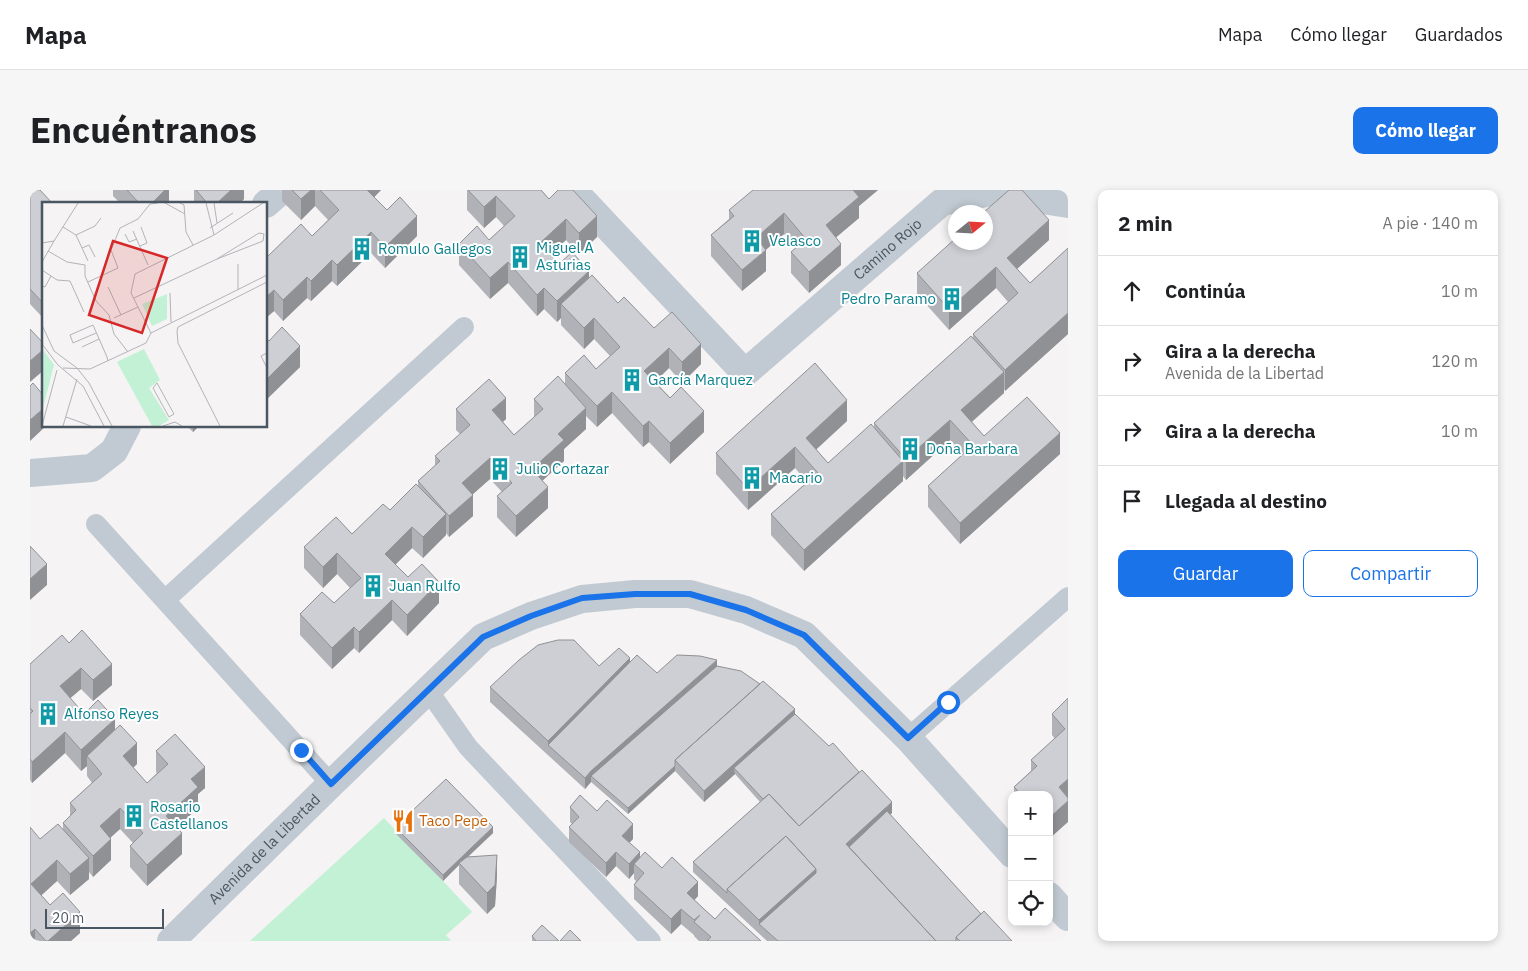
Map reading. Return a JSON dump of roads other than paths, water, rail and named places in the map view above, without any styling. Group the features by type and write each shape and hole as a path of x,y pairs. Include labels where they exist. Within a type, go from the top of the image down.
{"street":[{"path":"268,202 282,190"},
{"name":"Camino Rojo","path":"573,190 745,374 942,202 991,192 1068,204"},
{"path":"30,473 92,468 114,451 126,428"},
{"name":"Avenida de la Libertad","path":"171,941 483,637 531,616 582,598 635,594 690,594 746,610 804,635 908,738 1008,850"},
{"path":"1053,900 1068,917"}],"lane":[{"path":"165,600 464,327"},
{"path":"96,524 331,784"},
{"path":"908,738 1068,597"},
{"path":"428,690 468,748 651,941"}],"place":[{"name":"Velasco","path":"752,241"},
{"name":"Romulo Gallegos","path":"362,249"},
{"name":"Miguel A Asturias","path":"520,257"},
{"name":"Pedro Paramo","path":"952,299"},
{"name":"García Marquez","path":"632,380"},
{"name":"Doña Barbara","path":"910,449"},
{"name":"Julio Cortazar","path":"500,469"},
{"name":"Macario","path":"752,478"},
{"name":"Juan Rulfo","path":"373,586"},
{"name":"Alfonso Reyes","path":"48,714"},
{"name":"Rosario Castellanos","path":"134,816"},
{"name":"Taco Pepe","path":"403,821"}]}
